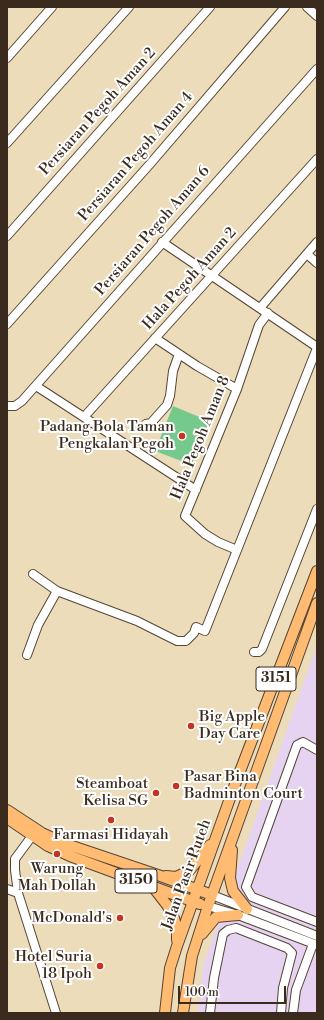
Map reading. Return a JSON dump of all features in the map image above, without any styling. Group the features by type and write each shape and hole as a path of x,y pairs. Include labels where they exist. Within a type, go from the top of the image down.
{"main road":[{"name":"Jalan Pasir Puteh","path":"165,1013 170,968 177,946 234,787 317,571"},
{"name":"Jalan Pasir Puteh","path":"183,1013 195,945 317,603"},
{"name":"3150","path":"7,810 37,835"},
{"name":"3150","path":"7,818 64,848 152,887 194,902"},
{"path":"158,875 176,877 189,871 218,833"},
{"path":"233,838 230,878 233,891 247,909"},
{"name":"3150","path":"64,848 158,875 197,890"},
{"path":"152,887 167,905 174,918 177,930 177,946"},
{"path":"197,890 212,895"},
{"path":"194,902 208,906"},
{"path":"195,945 206,928 216,917 238,915"}],"street":[{"path":"7,58 52,7"},
{"path":"7,143 129,7"},
{"name":"Persiaran Pegoh Aman 2","path":"7,236 210,7"},
{"name":"Persiaran Pegoh Aman 4","path":"7,324 150,164 285,7"},
{"path":"307,7 317,16"},
{"name":"Persiaran Pegoh Aman 6","path":"7,406 15,406 36,386 162,242 317,69"},
{"name":"Hala Pegoh Aman 2","path":"84,417 213,276 317,159"},
{"path":"33,574 57,591 137,621 178,641 186,641 194,633 196,627 205,631 317,347 162,242"},
{"path":"260,308 317,242"},
{"path":"306,254 317,263"},
{"name":"Hala Pegoh Aman 8","path":"237,550 218,542 205,534 185,516 237,388 259,325 268,313"},
{"path":"155,338 237,388"},
{"path":"146,424 151,423 167,404 170,396 173,371 179,354"},
{"path":"36,386 196,490"},
{"path":"254,652 259,652 262,649 317,509"},
{"path":"28,655 38,625 57,591"},
{"path":"317,750 303,742 297,745 246,887 252,897 317,922"},
{"path":"37,835 15,859 18,893 56,1013"},
{"path":"7,889 18,893"},
{"path":"212,895 247,909 316,942"},
{"path":"208,906 316,942"},
{"path":"210,1013 214,978 223,934 228,930 236,928 287,948 292,953 283,988 280,1013"},
{"path":"293,1013 296,990 316,942"},
{"path":"283,988 296,990"}],"shaded area":[{"path":"317,645 317,1013 198,1013 203,966"}],"green space":[{"name":"Padang Bola Taman Pengkalan Pegoh","path":"173,406 209,421 192,465 155,451"}],"place":[{"name":"Padang Bola Taman Pengkalan Pegoh","path":"182,436"},
{"name":"Big Apple Day Care","path":"191,726"},
{"name":"Pasar Bina Badminton Court","path":"176,786"},
{"name":"Steamboat Kelisa SG","path":"156,793"},
{"name":"Farmasi Hidayah","path":"111,820"},
{"name":"Warung Mah Dollah","path":"57,854"},
{"name":"McDonald's","path":"120,918"},
{"name":"Hotel Suria 18 Ipoh","path":"100,966"}]}
